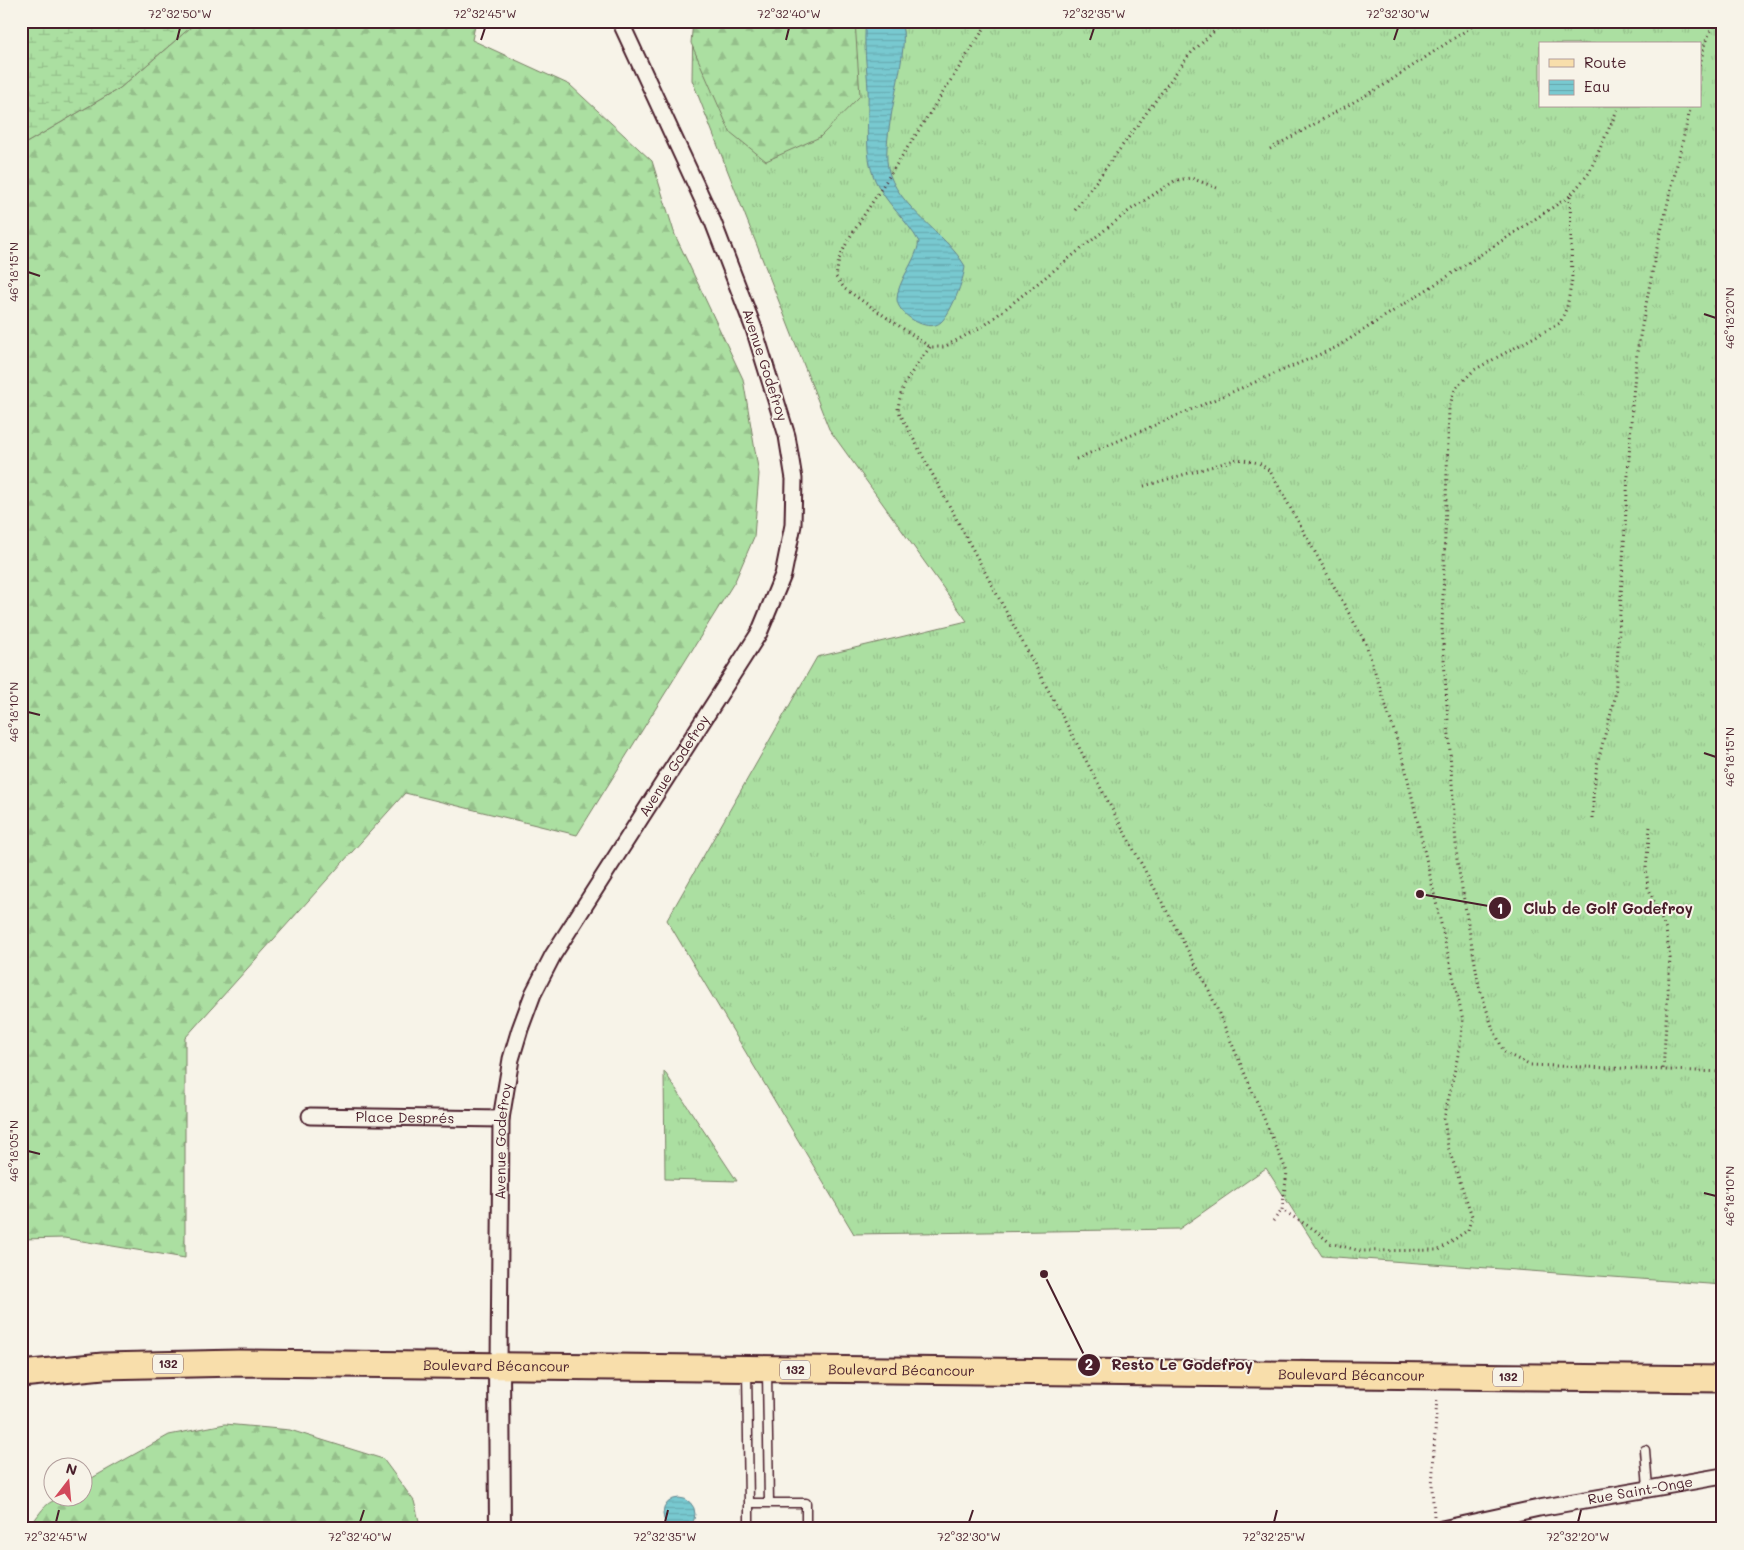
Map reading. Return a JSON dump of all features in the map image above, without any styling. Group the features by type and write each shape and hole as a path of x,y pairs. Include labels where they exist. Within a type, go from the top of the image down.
{"main road":[{"name":"Boulevard Bécancour","path":"21,1374 103,1366 194,1363 1723,1380"}],"street":[{"name":"Avenue Godefroy","path":"500,1529 501,1119 511,1059 520,1029 538,984 588,898 732,678 759,633 783,575 794,518 794,479 789,443 772,381 754,329 714,222 620,21"},
{"name":"Place Després","path":"310,1116 501,1119"},
{"name":"Rue Saint-Onge","path":"1438,1524 1723,1476"}],"lane":[{"path":"757,1369 769,1503"},
{"path":"749,1529 757,1369"},
{"path":"1645,1450 1648,1488"},
{"path":"749,1503 806,1503 806,1529"}],"path":[{"path":"989,21 848,240 836,276 844,289 930,347 944,347 985,325 1130,210 1176,180 1191,178 1217,188"},
{"path":"1074,210 1189,55 1225,21"},
{"path":"1270,149 1384,85 1480,21"},
{"path":"1702,58 1710,28 1714,21"},
{"path":"1076,459 1336,347 1570,196 1590,172 1618,108"},
{"path":"1594,818 1593,796 1597,764 1615,698 1631,417 1637,352 1656,252 1691,108"},
{"path":"1570,196 1572,280 1567,307 1560,323 1474,370 1455,389 1449,408 1442,628 1457,860 1479,986 1492,1026 1504,1052 1529,1065 1723,1072"},
{"path":"930,347 905,381 900,395 898,410 1208,988 1286,1172 1282,1210 1273,1221"},
{"path":"1144,486 1238,459 1259,463 1270,471 1366,644 1404,762 1463,1020 1460,1046 1444,1119 1448,1147 1472,1216 1468,1230 1439,1250 1361,1251 1330,1243 1315,1230 1282,1210"},
{"path":"1650,827 1646,868 1648,886 1666,930 1670,958 1663,1071"},
{"path":"1437,1395 1432,1488 1438,1524"}],"green space":[{"path":"21,21 198,21 120,88 21,146"},
{"path":"198,21 476,21 472,40 570,85 652,161 675,235 743,379 759,474 754,537 735,581 577,835 405,793 185,1038 185,1258 64,1238 21,1239 21,146 120,88"},
{"path":"693,21 1723,21 1723,1285 1322,1256 1266,1168 1179,1229 854,1234 667,920 817,657 967,621 829,429 692,80"},
{"path":"693,21 855,21 860,96 820,137 766,161 730,132 691,43"},
{"path":"664,1071 737,1181 665,1179"},
{"path":"225,1424 290,1430 383,1459 414,1501 421,1529 28,1529 44,1508 92,1508 92,1478 169,1435"}],"water":[{"path":"866,21 900,21 903,32 903,48 888,133 888,168 893,182 911,207 957,254 965,266 953,304 945,318 935,325 929,326 914,321 898,305 897,299 900,286 919,242 909,226 885,197 871,170 867,135"},
{"path":"679,1498 690,1503 695,1514 690,1525 679,1530 668,1525 663,1514 668,1503"}],"place":[{"name":"Club de Golf Godefroy","path":"1420,894"},
{"name":"Resto Le Godefroy","path":"1044,1274"}]}
